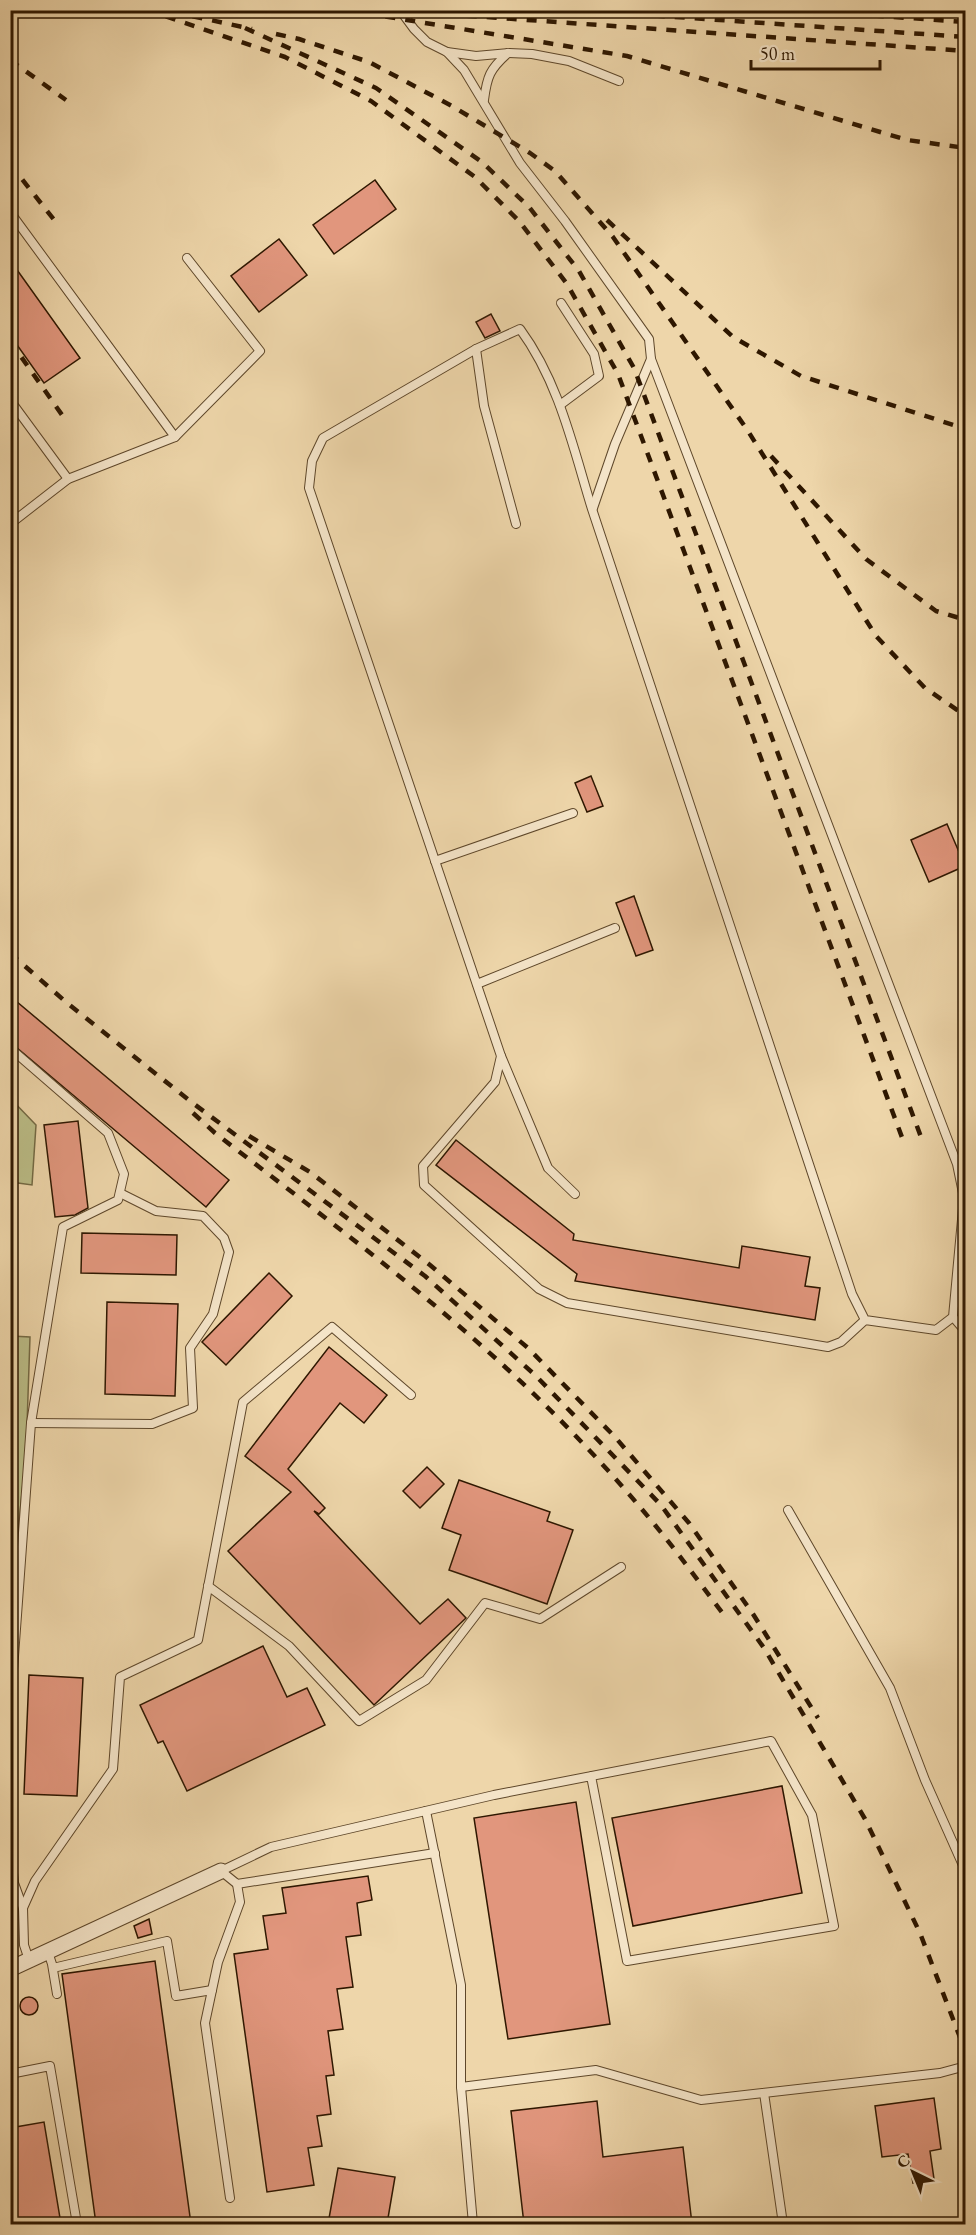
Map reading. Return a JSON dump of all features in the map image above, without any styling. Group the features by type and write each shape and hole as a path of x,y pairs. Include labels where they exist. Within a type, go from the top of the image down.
{"street":[{"path":"10,1969 221,1871"}],"lane":[{"path":"400,10 427,42 447,52 476,56 508,53 532,54 569,61 619,81"},
{"path":"447,52 464,70 484,100 520,163 565,221 649,339 651,359 963,1182 953,1317 966,1332"},
{"path":"484,100 490,72 508,53"},
{"path":"10,212 175,437"},
{"path":"10,524 68,479 175,437 260,351 187,258"},
{"path":"560,405 599,376 594,354 561,303"},
{"path":"575,1194 548,1168 501,1056 309,488 312,461 323,438 476,349 520,329 534,349 560,405 592,509 852,1294 865,1320"},
{"path":"476,349 484,406 516,524"},
{"path":"592,509 615,444 651,359"},
{"path":"10,400 68,479"},
{"path":"435,861 573,813"},
{"path":"477,984 615,928"},
{"path":"10,1048 108,1133 124,1174 118,1200 63,1227 32,1423 10,1711"},
{"path":"501,1056 495,1082 423,1166 424,1185 539,1289 567,1304 828,1347 841,1342 865,1320"},
{"path":"32,1423 152,1424 193,1408 190,1348 213,1314 229,1252 224,1238 202,1216 156,1211 120,1193"},
{"path":"865,1320 936,1330 953,1317"},
{"path":"23,1908 35,1881 113,1769 120,1677 198,1640 243,1402 332,1327 411,1395"},
{"path":"788,1510 890,1688 925,1780 966,1872"},
{"path":"208,1586 289,1646 359,1720 426,1680 485,1603 540,1619 621,1567"},
{"path":"966,1734 966,1739"},
{"path":"230,2198 205,2023 218,1962 240,1902 237,1884 221,1871 271,1847 494,1795 591,1776 771,1741 812,1815 834,1926 627,1961 591,1776"},
{"path":"426,1811 461,1985 461,2087 473,2224"},
{"path":"10,1842 14,1884 23,1908 24,1945 29,1960"},
{"path":"237,1884 435,1853"},
{"path":"53,1968 167,1941 176,1996 212,1990"},
{"path":"48,1952 57,1994"},
{"path":"10,2074 50,2066 77,2224"},
{"path":"461,2087 596,2070 701,2100 940,2073 966,2066"},
{"path":"764,2093 783,2224"}],"green space":[{"path":"10,1098 36,1125 32,1185 11,1182"},
{"path":"11,1336 30,1337 26,1454 11,1600"}],"building":[{"path":"375,180 396,209 334,254 313,225"},
{"path":"279,239 307,275 259,312 231,276"},
{"path":"10,260 80,358 44,383 10,335"},
{"path":"491,314 500,331 485,338 476,322"},
{"path":"591,776 603,806 587,812 575,783"},
{"path":"947,824 965,866 929,882 911,840"},
{"path":"634,896 653,950 636,956 616,903"},
{"path":"10,996 229,1180 206,1207 10,1042"},
{"path":"78,1121 88,1208 75,1215 55,1217 44,1125"},
{"path":"456,1140 574,1234 573,1240 739,1268 742,1246 810,1257 805,1286 820,1288 815,1320 575,1281 577,1274 436,1165"},
{"path":"82,1233 177,1235 176,1275 81,1273"},
{"path":"269,1273 292,1296 226,1365 202,1342"},
{"path":"107,1302 178,1304 175,1396 105,1394"},
{"path":"329,1347 387,1395 364,1423 340,1403 288,1469 325,1508 319,1514 314,1511 420,1624 448,1599 466,1618 374,1705 228,1551 291,1492 245,1456"},
{"path":"427,1467 444,1484 420,1508 403,1491"},
{"path":"459,1480 550,1512 547,1521 573,1530 547,1604 449,1570 461,1535 442,1528"},
{"path":"263,1646 287,1697 307,1688 325,1725 187,1791 163,1741 158,1743 140,1705"},
{"path":"29,1675 83,1678 77,1796 24,1794"},
{"path":"782,1786 802,1893 633,1926 612,1818"},
{"path":"576,1802 610,2024 508,2039 474,1818"},
{"path":"368,1876 372,1900 357,1903 361,1935 346,1937 353,1987 337,1989 343,2029 328,2031 334,2075 326,2076 331,2114 317,2116 322,2146 308,2148 314,2185 267,2192 234,1954 268,1949 263,1916 286,1913 282,1888"},
{"path":"149,1919 152,1934 138,1938 134,1926"},
{"path":"155,1961 191,2224 96,2224 62,1974"},
{"path":"29,1997 35,2000 38,2006 35,2012 29,2015 23,2012 20,2006 23,2000"},
{"path":"934,2098 941,2149 930,2151 934,2179 913,2183 908,2154 882,2157 875,2106"},
{"path":"597,2101 603,2157 683,2147 692,2224 524,2224 511,2111"},
{"path":"44,2122 61,2224 10,2224 10,2128"},
{"path":"338,2168 395,2177 387,2224 328,2224"}],"railway":[{"path":"147,10 285,57 371,101 475,177 519,221 567,284 618,374 903,1140"},
{"path":"346,10 627,56 907,140 966,148"},
{"path":"387,10 966,51"},
{"path":"575,10 966,37"},
{"path":"794,10 966,22"},
{"path":"173,12 252,29"},
{"path":"245,28 376,88 482,162 529,207 579,271 634,368 921,1137"},
{"path":"276,34 299,39 369,62 452,106 530,153 555,171 613,237 748,431 876,636 925,688 966,716"},
{"path":"10,60 66,100"},
{"path":"10,164 55,221"},
{"path":"607,220 733,337 801,376 966,429"},
{"path":"10,341 67,422"},
{"path":"771,456 866,559 936,611 966,620"},
{"path":"10,953 67,1003 190,1101 425,1276 535,1375 661,1505 764,1648 865,1819 920,1933 966,2053"},
{"path":"193,1113 215,1133 421,1294 500,1362 598,1460 673,1547 724,1615"},
{"path":"249,1136 310,1172 430,1265 528,1348 615,1437 689,1523 753,1614 818,1718"}]}
